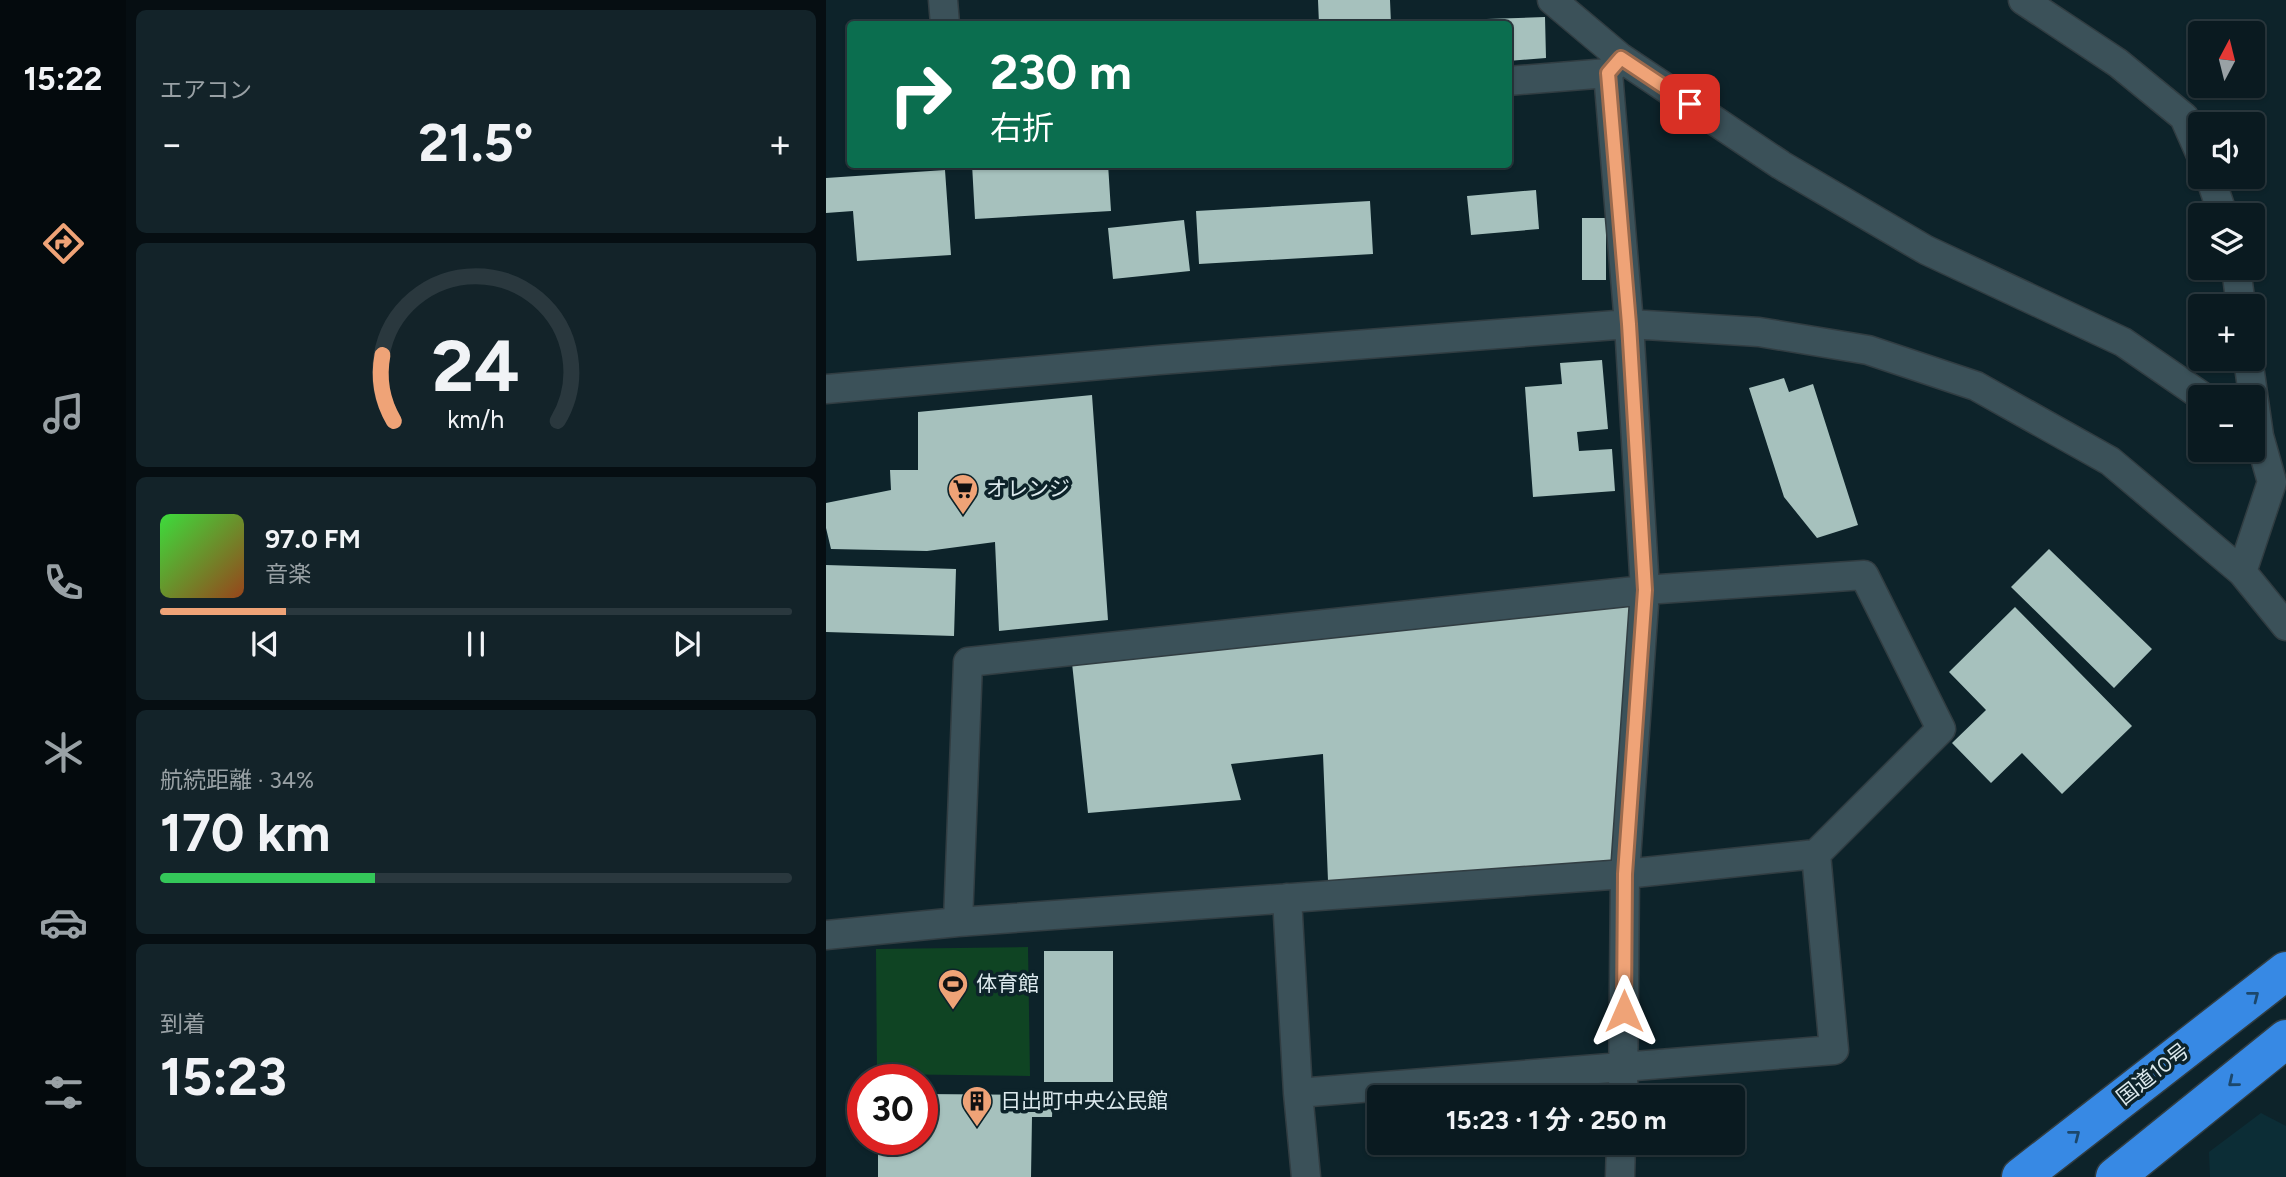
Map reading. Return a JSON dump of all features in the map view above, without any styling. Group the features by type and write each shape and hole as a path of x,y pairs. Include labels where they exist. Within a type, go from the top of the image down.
{"highway":[{"name":"国道10号","path":"2021,1177 2286,971"},
{"path":"2115,1177 2286,1039"}],"street":[{"path":"943,0 945,21"},
{"path":"1552,0 1614,65 1913,243 2123,342 2188,387"},
{"path":"2023,0 2119,63 2184,117 2188,126"},
{"path":"1512,80 1614,65"},
{"path":"1614,65 1645,590 1625,874 1623,1085"},
{"path":"826,389 1629,324 1759,332 1868,349 1976,386 2110,461 2242,572 2286,626"},
{"path":"2242,572 2272,482 2265,461"},
{"path":"826,935 958,922 1625,874 1816,854 1941,729 1864,575 1645,590 968,662 958,922"},
{"path":"1298,1093 1834,1050 1816,854"},
{"path":"1287,898 1298,1093 1306,1177"},
{"path":"1620,1177 1621,1155"}],"shaded area":[{"path":"2261,1113 2286,1126 2286,1177 2210,1177 2209,1152"}],"green space":[{"name":"体育館","path":"1028,947 1030,1076 938,1075 938,1064 877,1064 876,949"}],"building":[{"path":"1318,0 1390,0 1391,21 1319,21"},
{"path":"1545,17 1546,58 1512,61 1512,21 1455,20"},
{"path":"972,168 1108,168 1111,211 975,219"},
{"path":"945,170 951,255 857,261 853,211 826,213 826,178"},
{"path":"1536,190 1539,229 1471,235 1467,196"},
{"path":"1370,201 1373,254 1199,264 1196,211"},
{"path":"1582,218 1606,218 1606,280 1582,280"},
{"path":"1184,220 1190,271 1113,279 1108,228"},
{"path":"1602,360 1608,429 1577,432 1579,451 1612,449 1615,491 1533,497 1525,387 1562,384 1560,363"},
{"path":"1784,378 1789,392 1813,384 1858,525 1817,538 1784,497 1749,388"},
{"name":"オレンジ","path":"1092,395 1108,620 999,631 995,542 927,551 831,549 826,528 826,503 891,490 890,470 918,470 918,412"},
{"path":"2049,549 2152,649 2114,688 2011,587"},
{"path":"826,565 956,569 954,636 826,632"},
{"path":"1635,606 1618,863 1328,881 1323,754 1231,764 1241,800 1088,813 1072,663"},
{"path":"2015,607 2132,726 2062,794 2022,753 1991,783 1952,743 1986,710 1949,672"},
{"path":"1044,951 1113,951 1113,1082 1044,1082"},
{"name":"日出町中央公民館","path":"938,1094 1053,1095 1052,1117 1032,1117 1031,1177 878,1177 878,1155 938,1155"}],"place":[{"name":"オレンジ","path":"963,516"},
{"name":"体育館","path":"953,1011"},
{"name":"日出町中央公民館","path":"977,1128"}],"route":[{"path":"1624,1011 1625,874 1645,590 1629,324 1608,73 1621,58 1690,104"}]}
